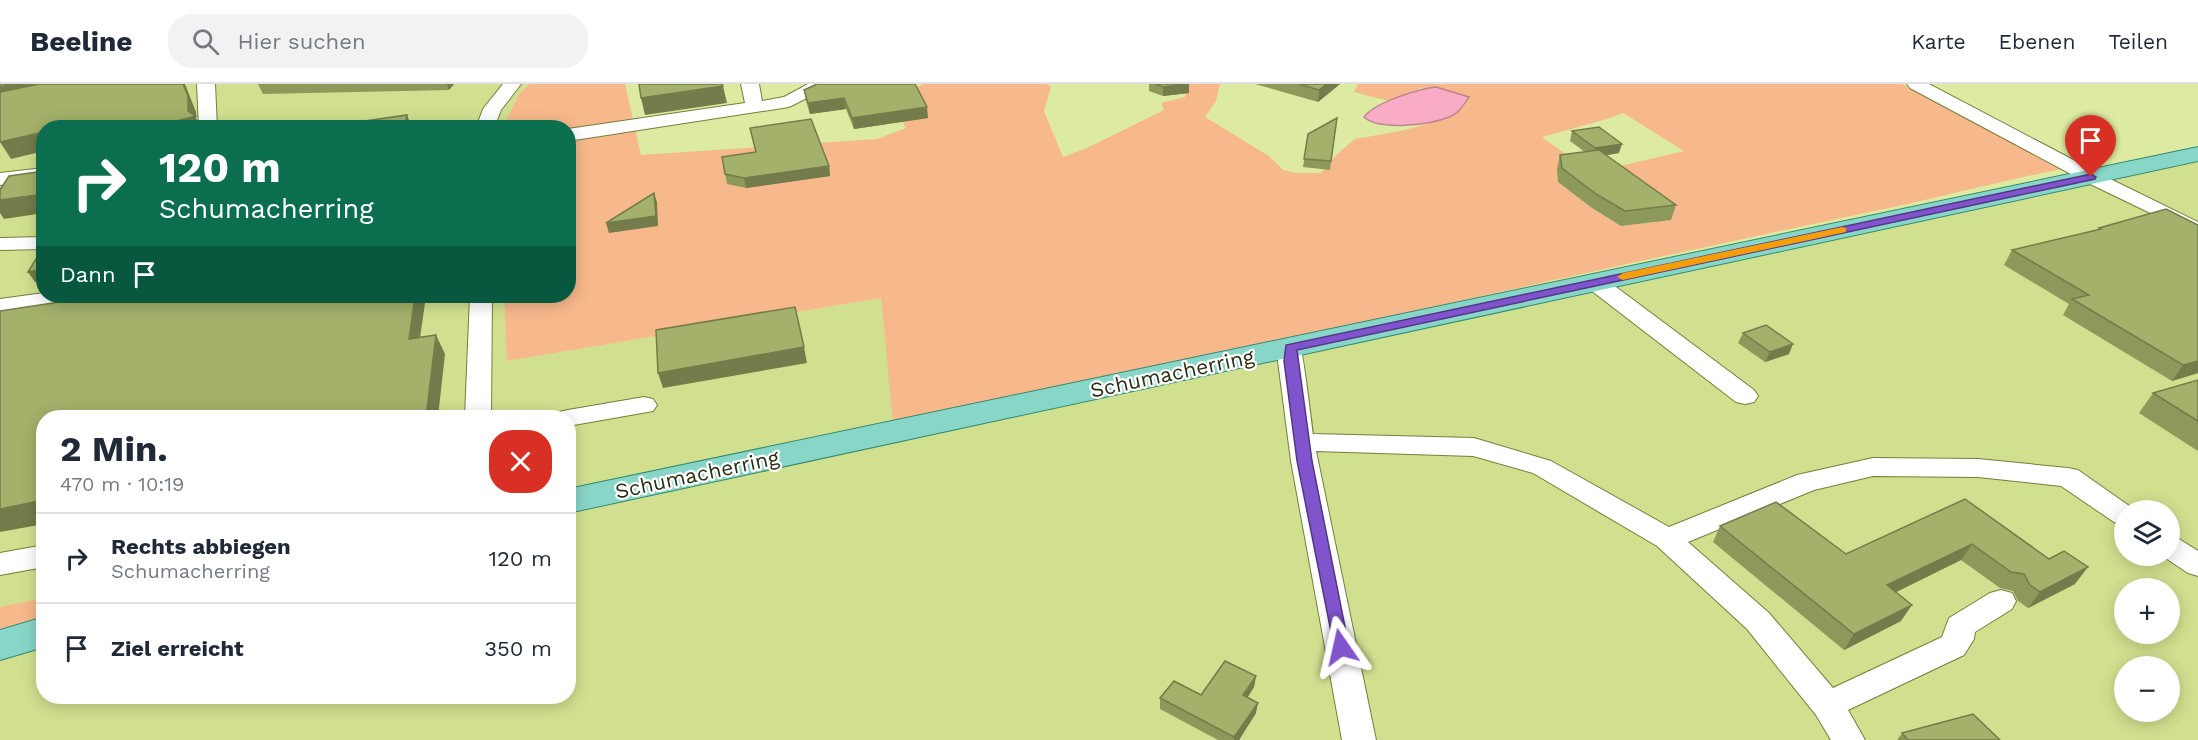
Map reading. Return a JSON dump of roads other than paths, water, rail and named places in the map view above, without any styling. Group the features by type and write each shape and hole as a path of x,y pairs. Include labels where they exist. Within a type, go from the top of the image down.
{"main road":[{"name":"Schumacherring","path":"576,499 2198,154"},
{"path":"0,645 36,634"}],"street":[{"path":"206,84 208,120"},
{"path":"488,120 492,109 512,84"},
{"path":"750,84 755,108"},
{"path":"576,134 789,102 820,84"},
{"path":"1916,84 2091,177 2198,230"},
{"path":"0,179 36,175"},
{"path":"0,244 36,243"},
{"path":"1596,283 1745,396"},
{"path":"0,306 36,301"},
{"path":"478,410 481,303"},
{"path":"1291,348 1290,361 1302,442 1359,740"},
{"path":"576,417 644,405"},
{"path":"1302,442 1474,447 1542,466 1667,539 1758,621 1828,705 1848,740"},
{"path":"1667,539 1806,482 1873,466 1978,468 2068,477 2114,508"},
{"path":"2180,553 2198,565"},
{"path":"0,564 36,557"},
{"path":"1828,705 1953,646 1958,639 1960,626 2001,601"}]}
